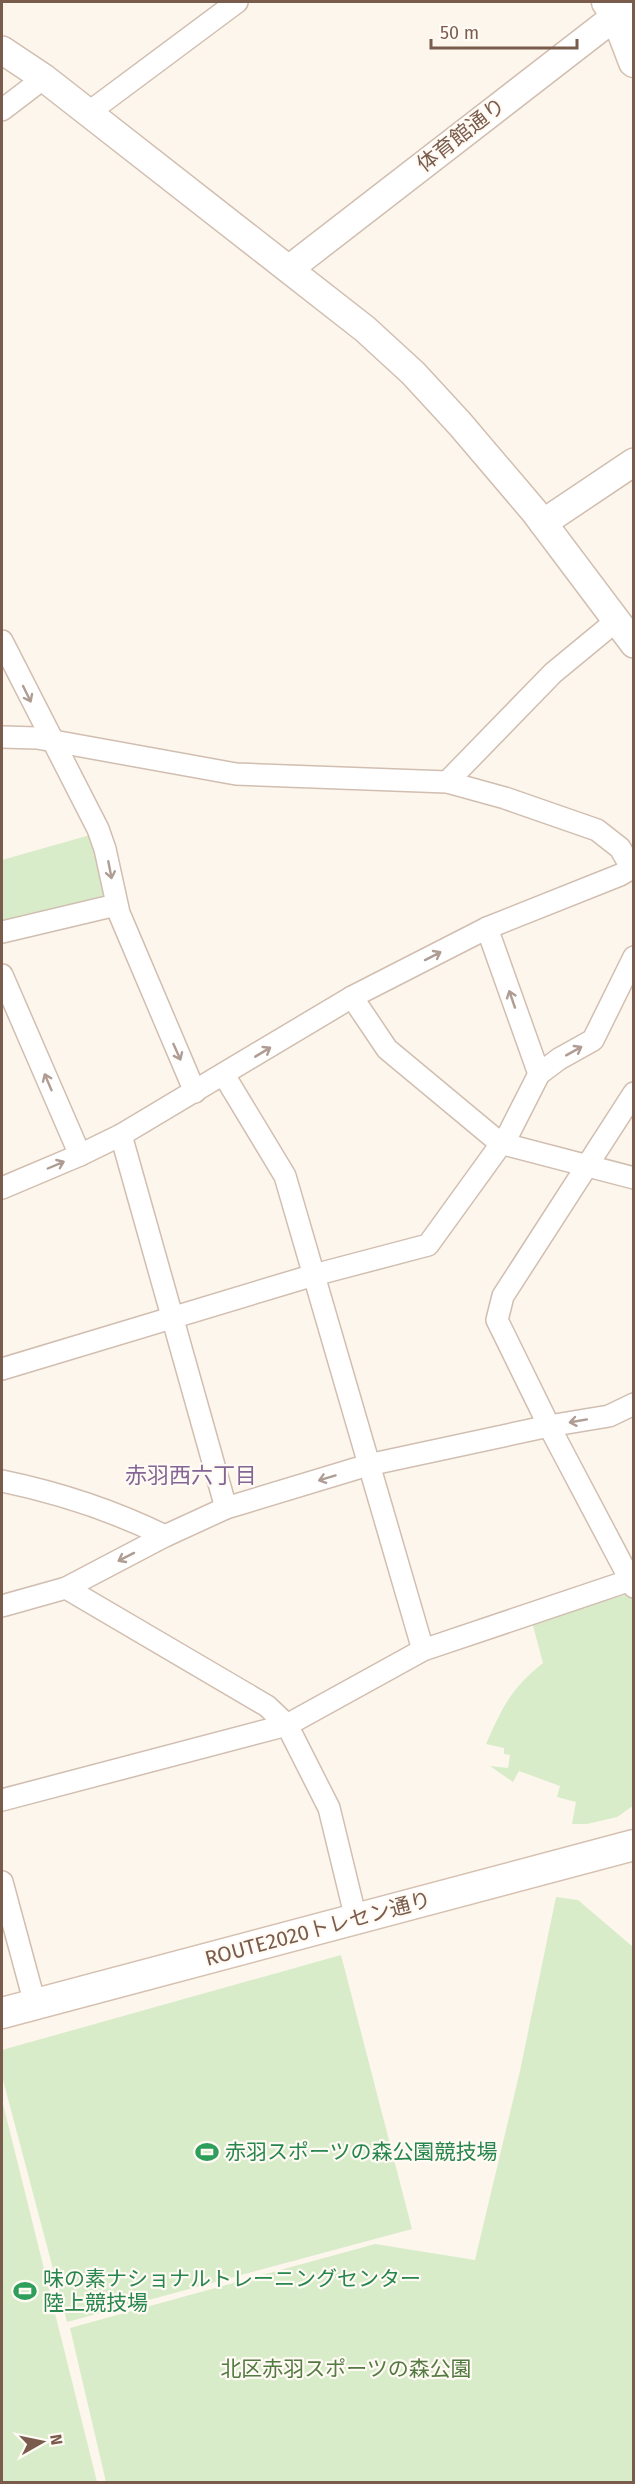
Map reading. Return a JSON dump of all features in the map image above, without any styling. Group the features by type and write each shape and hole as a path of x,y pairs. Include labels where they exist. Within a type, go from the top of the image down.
{"main road":[{"path":"619,6 633,62"},
{"name":"ROUTE2020トレセン通り","path":"2,2013 633,1845"}],"street":[{"path":"88,113 237,2"},
{"name":"体育館通り","path":"289,269 619,6"},
{"path":"2,50 44,78 289,269 365,329 412,373 460,424 543,523 633,644"},
{"path":"2,110 44,78"},
{"path":"543,523 633,462"},
{"path":"447,782 553,673 616,621"},
{"path":"2,641 51,741 98,829 105,849 116,905 195,1092"},
{"path":"2,737 37,738 236,774 447,782 505,798 597,830 620,848 632,867 620,875 487,928 352,997 121,1135 2,1188"},
{"path":"2,932 116,905"},
{"path":"487,928 539,1074"},
{"path":"2,1369 314,1275 428,1245 509,1132 539,1074 559,1059 593,1040 633,957"},
{"path":"2,975 80,1155"},
{"path":"352,997 387,1050 500,1143 633,1178"},
{"path":"224,1075 285,1176 423,1650"},
{"path":"2,1800 287,1725 423,1650 632,1583 549,1426 497,1320 502,1296 633,1093"},
{"path":"121,1135 226,1508"},
{"path":"2,1606 66,1588 165,1536 226,1508 368,1465 549,1426 609,1416 633,1404"},
{"path":"2,1480 75,1498 165,1536"},
{"path":"66,1588 267,1706 287,1725 329,1808 356,1919"},
{"path":"2,1882 35,2004"}],"green space":[{"path":"90,835 98,855 106,900 2,922 2,860"},
{"path":"632,1593 633,1806 617,1817 587,1824 572,1824 576,1802 557,1797 560,1786 519,1771 513,1782 490,1766 508,1768 510,1755 504,1754 504,1748 486,1744 508,1699 543,1663 532,1622"},
{"name":"北区赤羽スポーツの森公園","path":"556,1897 578,1900 633,1947 633,2482 106,2482 70,2328 375,2244 475,2260 520,2071"},
{"name":"赤羽スポーツの森公園競技場","path":"341,1955 412,2229 67,2322 2,2076 2,2050"},
{"name":"味の素ナショナルトレーニングセンター 陸上競技場","path":"2,2100 97,2482 2,2482"}],"place":[{"name":"赤羽スポーツの森公園競技場","path":"207,2152"},
{"name":"味の素ナショナルトレーニングセンター 陸上競技場","path":"25,2291"}],"district":[{"name":"赤羽西六丁目","path":"191,1475"}]}
